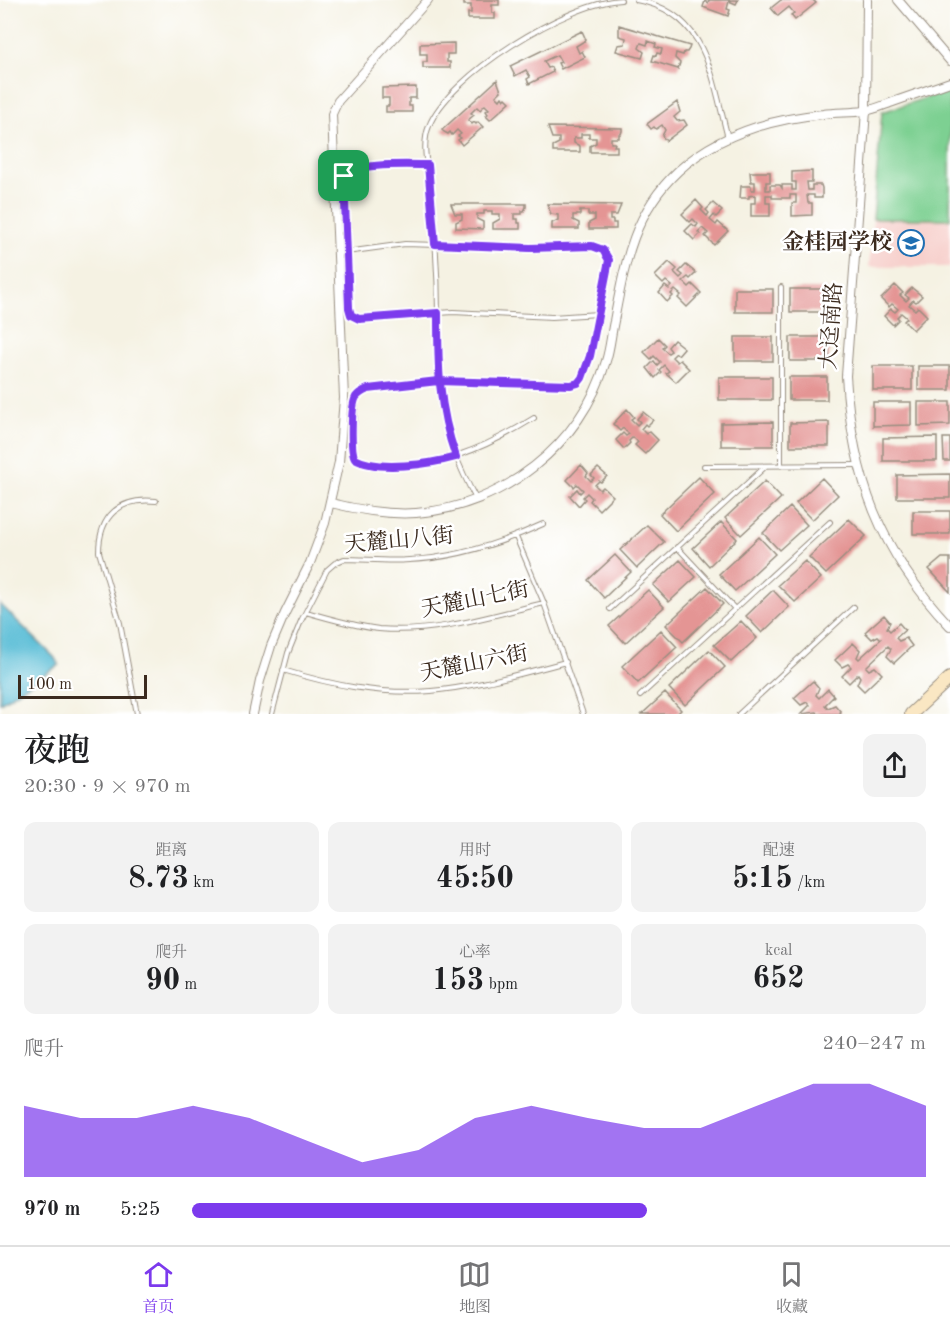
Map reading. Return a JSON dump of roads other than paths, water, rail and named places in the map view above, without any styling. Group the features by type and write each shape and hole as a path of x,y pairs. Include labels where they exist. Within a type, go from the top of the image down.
{"street":[{"path":"253,714 271,646 310,563 331,503 339,462 344,398 332,114 338,102 428,0"},
{"name":"大迳南路","path":"867,0 866,111 846,376 848,415 858,465 881,529 900,564 923,596 950,626"},
{"path":"898,0 950,61"},
{"path":"331,503 391,514 442,510 477,499 514,481 535,466 571,429 590,400 606,361 625,263 641,220 657,195 677,172 701,153 728,138 756,127 800,117 866,111 950,82"},
{"path":"911,714 950,678"}],"lane":[{"path":"477,499 456,457 444,419 438,381 435,244 425,146 428,127 437,110 475,72 503,51 564,17 597,5 621,0"},
{"path":"636,0 650,2 667,9 694,32 703,48 728,138"},
{"path":"428,165 389,165 347,172 343,180 351,315 359,319 469,312 552,317 598,314"},
{"path":"346,252 376,246 435,244 498,247 598,247 607,254 609,260 590,356 578,383 540,385 438,381 386,386 361,392 354,406 352,455 359,462 382,465 412,465 456,457 488,444 534,418"},
{"path":"781,287 781,466"},
{"path":"704,466 858,465"},
{"path":"610,609 766,466"},
{"path":"137,714 125,644 99,552 99,539 105,522 118,508 136,501 156,501"},
{"path":"640,696 830,522"},
{"name":"天麓山八街","path":"306,612 327,570 344,559 382,561 436,558 463,553 516,537 543,524"},
{"path":"516,537 544,603 583,714"},
{"path":"677,547 735,609"},
{"name":"天麓山七街","path":"306,612 357,626 403,630 449,626 544,603"},
{"path":"739,714 854,607"},
{"path":"272,714 283,670 306,612"},
{"name":"天麓山六街","path":"283,670 346,687 404,692 461,687 566,662"}],"water":[{"path":"0,604 54,657 59,665 0,703"}],"place":[{"name":"金桂园学校","path":"911,243"}]}
